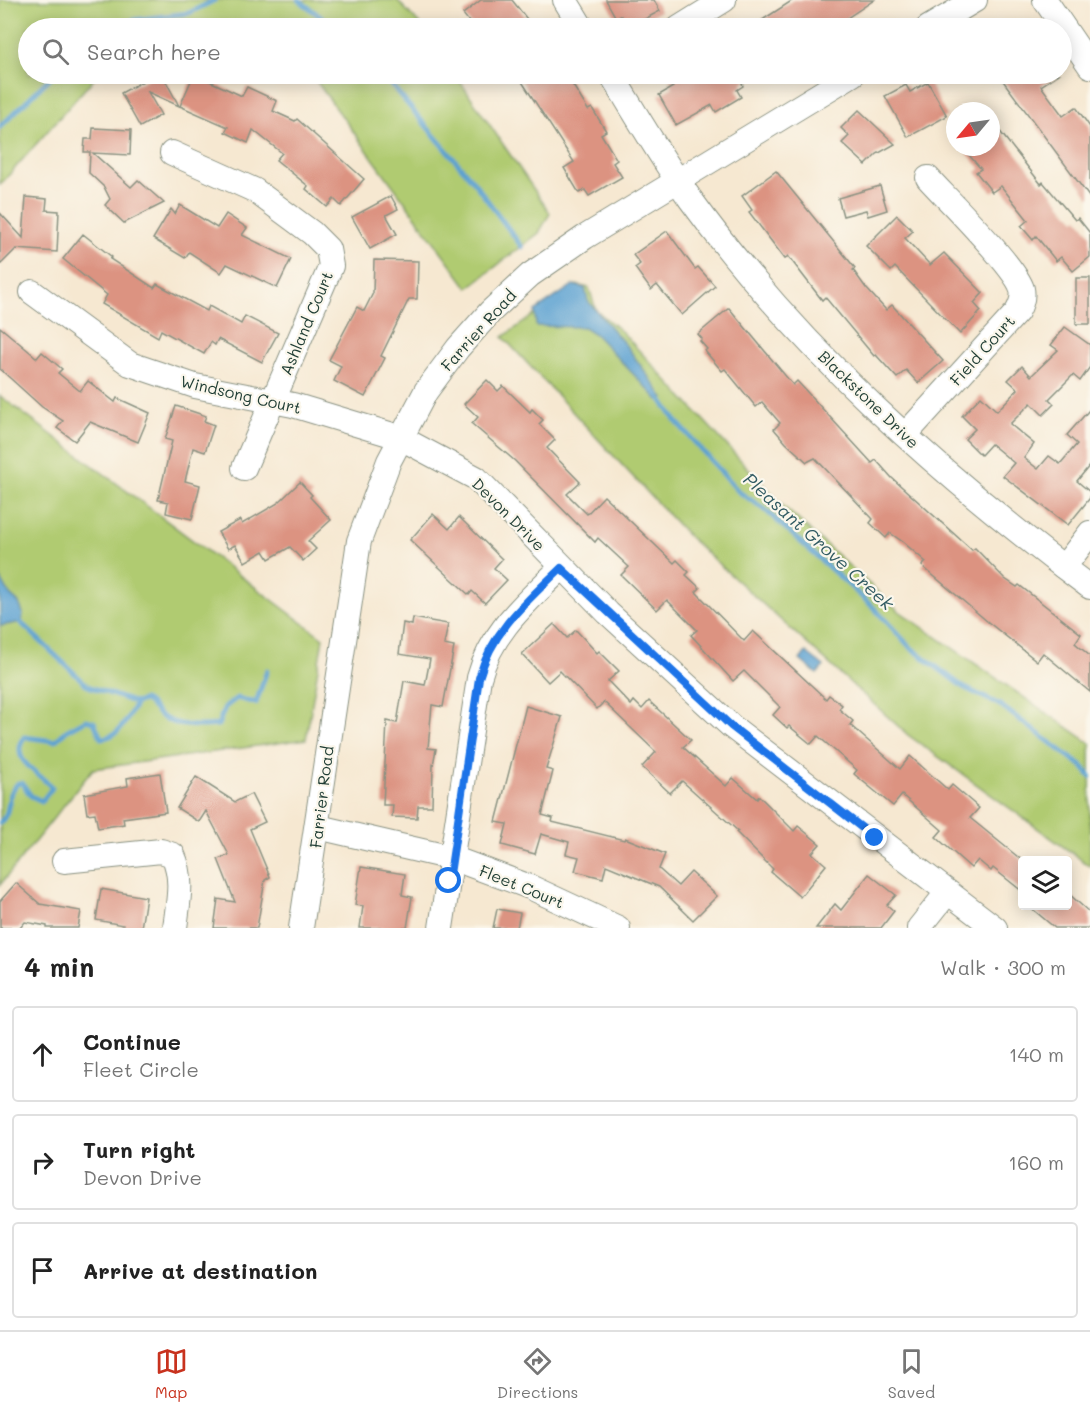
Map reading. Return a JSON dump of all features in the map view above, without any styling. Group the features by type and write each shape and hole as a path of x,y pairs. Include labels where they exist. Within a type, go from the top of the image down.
{"street":[{"path":"564,0 576,18"},
{"path":"695,18 724,0"},
{"path":"945,18 975,0"},
{"path":"1045,0 1057,18"},
{"path":"1072,40 1090,66"},
{"name":"Blackstone Drive","path":"617,84 677,180 770,297 858,390 905,435 982,504 1090,587"},
{"name":"Farrier Road","path":"301,928 318,827 332,712 359,541 399,437 426,390 458,348 491,311 530,275 677,180 836,84"},
{"name":"Ashland Court","path":"172,153 254,190 312,233 328,249 331,266 244,468"},
{"name":"Field Court","path":"905,435 1017,312 1023,301 1022,289 1010,269 928,178"},
{"name":"Windsong Court","path":"32,292 130,364 195,386 273,400 399,437"},
{"name":"Devon Drive","path":"399,437 476,478 514,515 561,568 731,726 995,928"},
{"path":"1064,567 1090,533"},
{"path":"441,928 484,656 509,619 561,568"},
{"name":"Fleet Court","path":"318,827 452,858 530,887 618,928"},
{"path":"64,861 161,851 172,855 179,868 181,882 175,928"},
{"path":"919,928 947,892"}],"green space":[{"path":"0,0 397,0 414,18 18,18 18,84 89,84 0,185"},
{"path":"318,84 462,84 550,213 539,233 468,288"},
{"path":"576,285 589,288 596,310 622,332 783,506 899,611 1090,743 1090,866 908,735 690,538 503,337"},
{"path":"0,396 323,638 306,739 93,769 0,885"}],"water":[{"path":"573,285 585,288 588,301 628,348 664,398 658,400 595,334 584,327 536,326 535,311"},
{"path":"0,577 10,595 19,603 23,613 22,622 0,626"},
{"path":"806,652 824,666 817,674 800,660"}],"building":[{"path":"481,0 512,0 526,18 466,18 463,14"},
{"path":"606,0 654,0 660,11 647,18 622,18 621,16 616,18"},
{"path":"793,0 874,0 847,18 765,18"},
{"path":"138,84 167,84 179,106 148,92 161,115 140,127 121,93"},
{"path":"190,84 216,84 242,96 247,87 277,101 273,111 295,121 297,119 364,179 341,206 334,199 327,207 306,189 308,186 276,160 282,153 253,130 248,143 225,132 228,127 180,106"},
{"path":"523,84 572,84 588,110 592,108 606,131 601,134 617,160 613,163 622,177 589,196 585,190 579,193 564,168 574,162"},
{"path":"672,84 742,84 743,86 737,90 741,97 716,112 712,105 676,125 659,95 673,87"},
{"path":"924,84 929,84 946,114 946,117 908,137 885,96 906,85 910,92"},
{"path":"1005,84 1044,84 1041,86 1063,116 1076,107 1090,127 1090,198"},
{"path":"859,110 895,144 877,154 866,165 842,143 849,136 841,128"},
{"path":"93,128 131,130 130,155 93,153 131,187 138,180 164,203 124,223 105,205 110,199 104,187 89,173 90,152 84,152 85,139 92,139"},
{"path":"1000,132 1041,184 1043,182 1075,220 1078,218 1090,233 1090,257 1073,271 1061,257 1056,261 1036,236 1033,240 1021,226 1028,220 1001,186 992,192 976,172 981,169 970,156 1000,156"},
{"path":"776,171 855,268 853,270 866,288 886,310 892,305 943,361 918,383 906,370 897,378 876,355 874,356 825,297 822,300 788,256 785,259 749,212 752,210 742,196"},
{"path":"880,186 887,210 868,216 866,210 843,216 838,198"},
{"path":"391,196 398,209 386,215 397,234 370,249 352,217"},
{"path":"26,197 47,199 46,210 59,211 57,252 16,249 0,265 0,213 23,238"},
{"path":"180,205 217,228 226,214 247,228 242,235 291,259 277,288 227,264 221,273 189,252 185,258 153,239 171,209 175,214"},
{"path":"897,215 913,231 905,238 930,265 944,253 983,293 974,303 981,311 960,334 895,267 891,271 866,246"},
{"path":"667,231 695,269 698,267 715,286 682,315 657,285 651,290 635,268 640,264 633,255"},
{"path":"83,234 112,257 110,259 154,288 157,284 207,311 209,306 241,324 245,316 278,333 262,362 218,339 215,345 211,342 204,354 161,330 158,337 102,304 107,295 63,259"},
{"path":"374,260 418,261 417,299 409,299 381,356 385,358 365,397 334,381 341,366 329,360 357,307 364,311 373,293"},
{"path":"1076,278 1090,278 1090,324 1076,324"},
{"path":"729,308 793,385 797,381 872,463 876,460 892,478 972,550 975,548 1005,579 1017,587 1019,585 1081,634 1075,643 1090,656 1090,692 1043,653 1037,661 988,622 922,566 926,562 903,542 890,533 886,538 870,523 873,519 815,458 807,462 786,443 774,429 780,423 762,402 756,407 725,369 722,371 705,351 707,349 700,341 702,339 698,334"},
{"path":"0,327 37,358 42,352 62,369 58,373 80,391 88,381 115,402 117,398 150,413 138,442 90,422 75,441 57,428 63,421 42,407 0,369"},
{"path":"1065,327 1090,345 1090,367 1080,381 1073,375 1049,399 1054,404 1043,415 1031,403 1010,424 1034,444 1024,458 1038,469 1049,456 1060,464 1077,444 1067,435 1090,409 1090,465 1077,481 1090,492 1090,498 1068,525 1003,476 1014,463 991,444 981,455 965,439 975,429 962,416 981,396 997,411 1018,389 1008,380 1022,366 1031,376 1058,350 1051,345"},
{"path":"487,380 498,391 503,386 530,412 532,409 543,420 539,424 555,440 547,448 580,482 567,494 587,514 604,496 674,563 677,560 689,572 686,575 700,588 696,592 744,641 753,631 826,699 829,695 842,705 839,709 853,721 850,725 900,769 910,756 948,790 952,785 979,808 970,818 1018,857 1018,888 993,868 991,871 978,860 971,868 936,837 942,830 902,795 893,806 854,774 857,770 818,736 811,744 789,726 787,728 773,715 780,707 744,671 733,681 691,635 697,630 667,600 657,610 621,575 629,567 598,538 595,542 515,461 472,424 478,417 464,404"},
{"path":"176,406 206,416 204,421 214,425 205,452 193,448 185,481 200,485 192,519 166,513 168,502 158,500 172,441 165,439"},
{"path":"300,482 331,520 308,541 316,549 303,561 290,547 269,559 264,551 245,562 235,545 228,549 218,532 240,520 242,524 278,503"},
{"path":"433,514 449,529 459,517 502,559 494,568 507,580 485,603 472,591 469,595 410,540"},
{"path":"413,618 448,624 444,645 454,647 443,707 432,705 428,748 436,749 433,765 432,806 418,806 417,818 392,817 393,805 383,805 387,721 397,723 404,681 425,685 430,659 399,654 403,623 412,625"},
{"path":"554,624 567,638 576,630 597,653 599,651 619,671 608,681 631,705 634,701 642,709 649,701 691,740 683,747 726,786 733,778 757,799 759,796 794,831 798,826 820,844 812,853 826,865 800,897 771,872 773,869 736,832 738,831 682,781 670,793 642,767 656,752 604,702 597,709 560,671 548,682 522,654"},
{"path":"526,706 562,717 546,769 553,771 542,815 553,818 552,822 624,840 625,838 665,854 659,869 678,886 691,872 717,896 693,920 659,887 606,865 603,878 575,871 579,857 566,854 569,842 541,834 535,854 502,845 507,824 496,822"},
{"path":"160,773 166,812 123,818 124,824 98,828 95,813 87,814 84,794 128,786 127,778"},
{"path":"196,777 235,802 251,794 265,822 250,829 270,877 265,880 257,928 214,928 218,899 235,902 218,859 229,855 206,811 199,822 177,808"},
{"path":"361,867 405,874 402,895 412,897 407,928 360,928 363,906 355,905"},
{"path":"869,874 896,895 887,905 894,911 881,928 816,928 835,904 841,910"},
{"path":"16,883 40,904 81,911 78,928 47,928 47,926 25,922 20,928 0,928 0,901"},
{"path":"101,889 146,897 141,928 122,928 123,925 96,920"},
{"path":"1072,897 1090,913 1090,928 1055,928 1034,910 1072,910"},
{"path":"497,909 520,913 517,928 493,928"}],"waterway":[{"path":"150,18 189,13 215,0"},
{"name":"Pleasant Grove Creek","path":"299,0 322,18"},
{"path":"0,127 44,84"},
{"name":"Pleasant Grove Creek","path":"391,84 473,181 522,247"},
{"name":"Pleasant Grove Creek","path":"658,395 675,420 739,492 763,508 874,608 910,647 963,687 1000,705 1083,767 1090,776"},
{"path":"17,619 88,686 136,703 146,701 167,720 181,724 218,725 225,707 237,698 256,703 267,670"},
{"path":"0,823 6,814 11,793 18,783 22,783 31,796 42,801 52,788 23,760 20,746 24,737 55,741 66,731 86,720 94,722 101,738 108,737 123,726 136,703"}],"route":[{"path":"449,881 484,656 509,619 561,568 731,726 875,838"}]}
